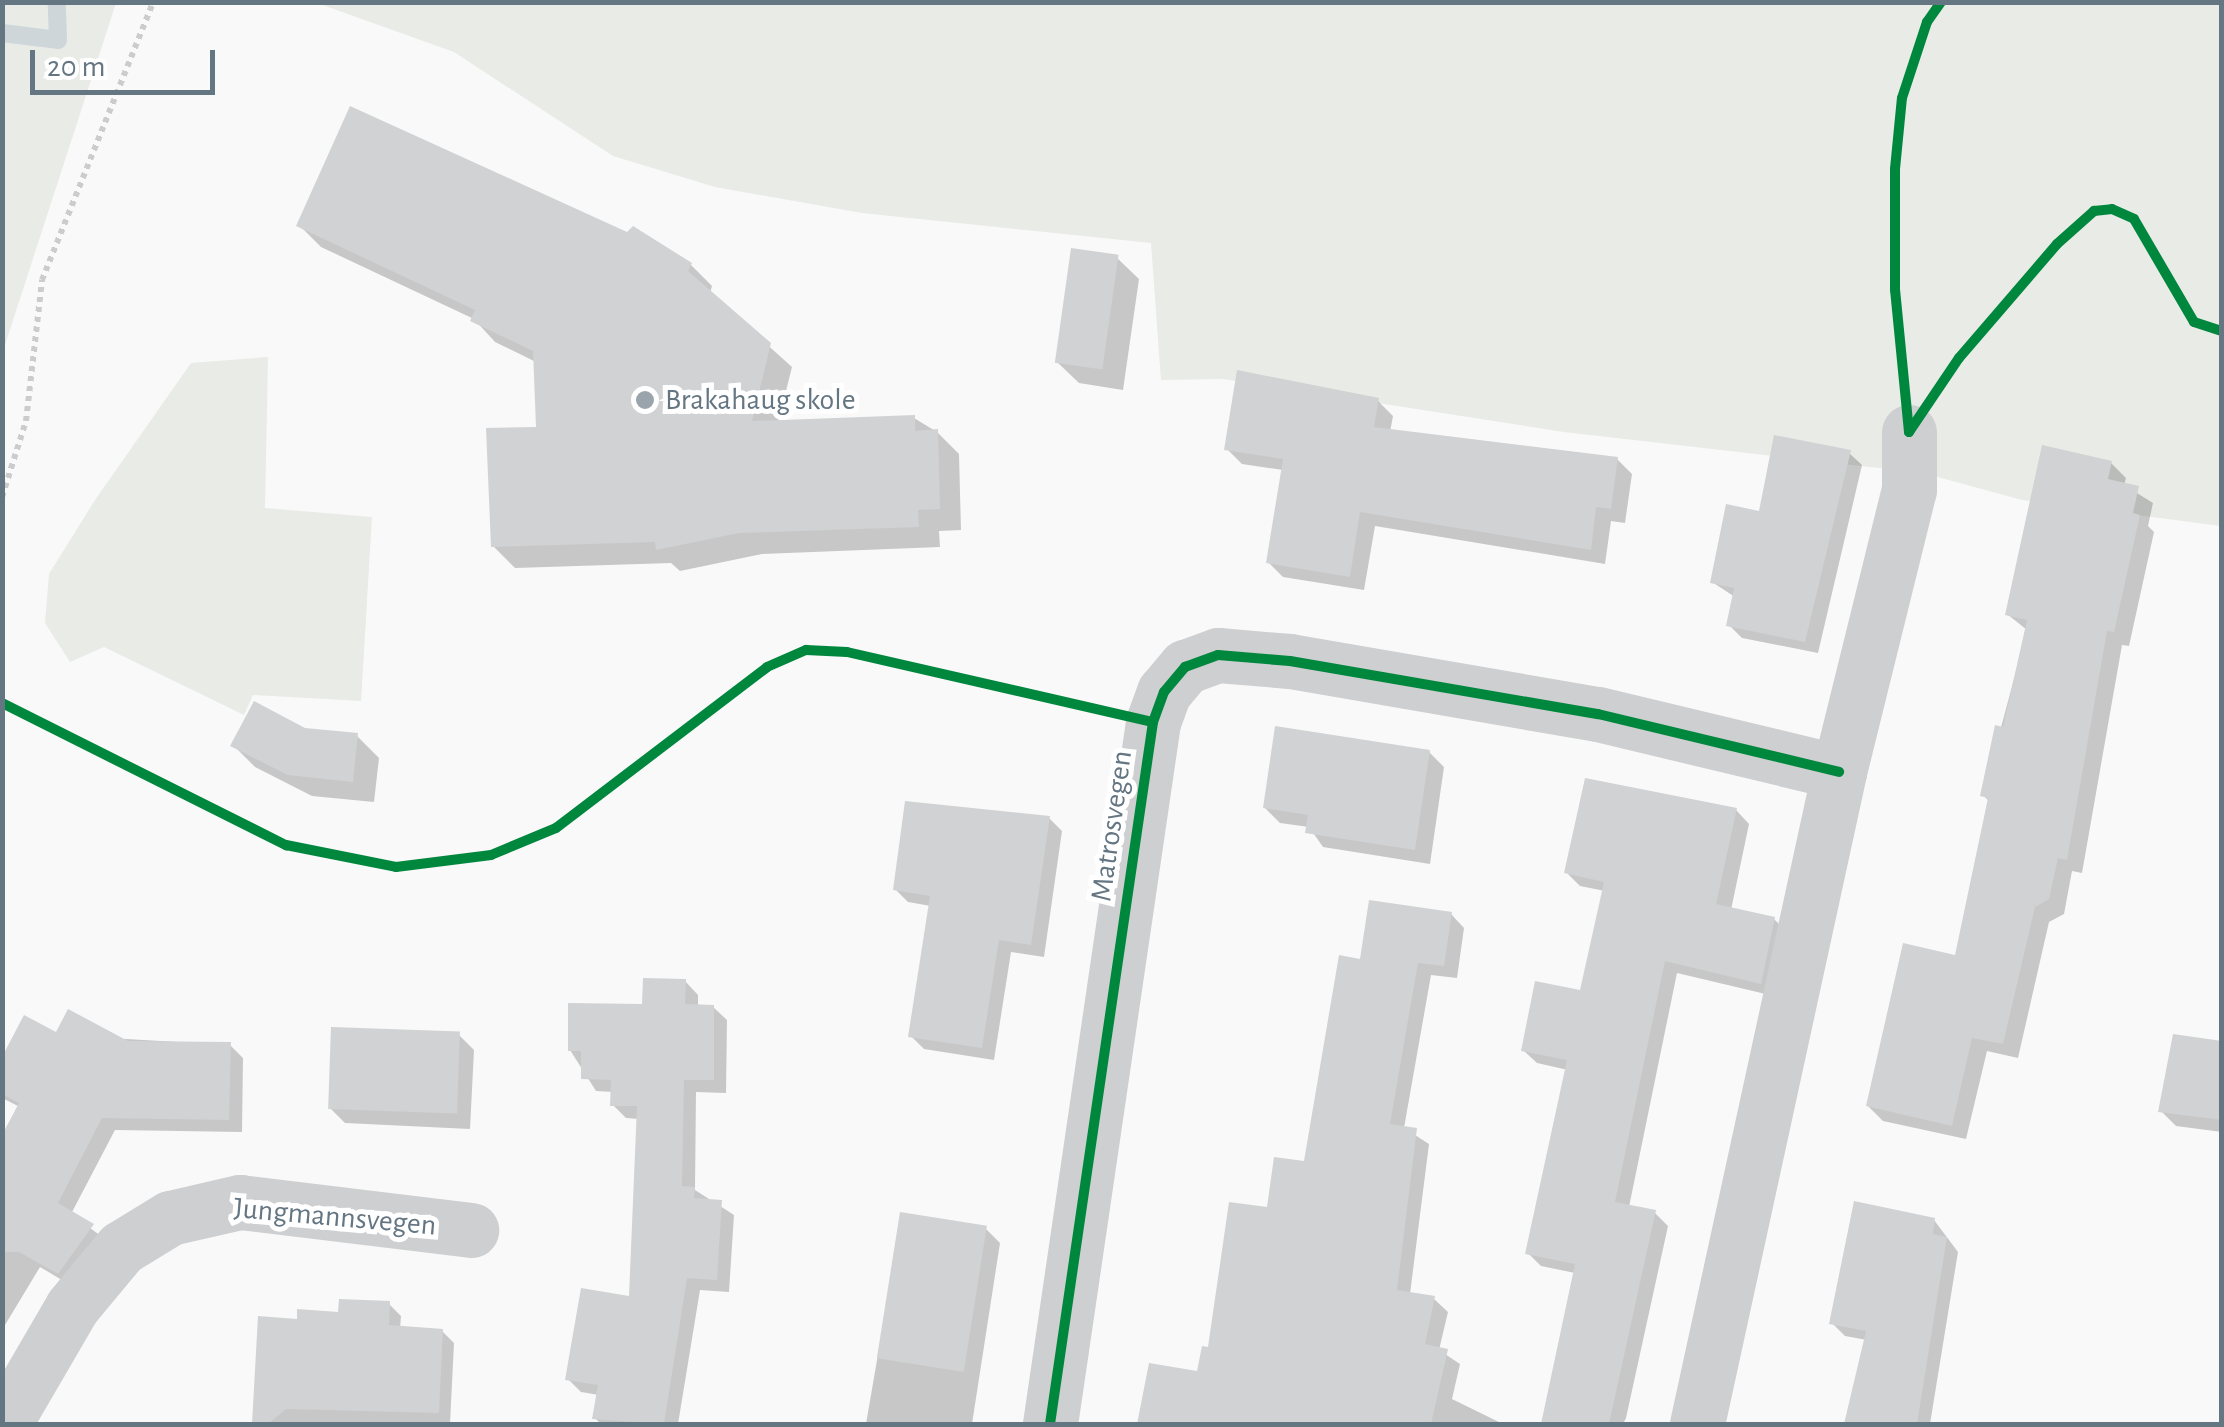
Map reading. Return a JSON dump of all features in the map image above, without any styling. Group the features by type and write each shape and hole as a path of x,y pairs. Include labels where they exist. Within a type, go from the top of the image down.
{"street":[{"path":"1697,1424 1838,772 1909,490 1908,432"},
{"name":"Matrosvegen","path":"1050,1424 1152,722 1164,692 1185,667 1218,655 1290,661 1598,714 1838,772"},
{"name":"Jungmannsvegen","path":"4,1424 72,1307 121,1248 170,1218 240,1202 470,1230"}],"path":[{"path":"2,497 26,420 52,248 154,2"}],"shaded area":[{"path":"2,3 116,3 3,351"},
{"path":"317,3 2221,3 2221,526 2022,500 1923,473 1564,432 1223,379 1161,380 1151,243 862,213 715,187 613,156 454,52"},
{"path":"268,357 265,508 372,517 361,701 253,695 244,715 104,647 70,662 45,623 49,574 95,500 191,363"}],"building":[{"path":"350,106 627,232 633,226 692,263 688,271 771,343 752,421 915,415 915,431 938,429 940,509 918,510 919,527 739,533 656,550 655,542 491,547 486,428 536,427 533,351 470,321 475,310 296,226"},
{"path":"1071,248 1119,255 1102,370 1055,363"},
{"path":"1237,370 1379,398 1374,427 1618,457 1611,509 1596,507 1591,550 1360,512 1350,577 1266,563 1283,459 1224,450"},
{"path":"1774,435 1851,450 1805,642 1726,626 1734,588 1710,583 1726,504 1759,511"},
{"path":"2042,445 2112,461 2108,479 2139,486 2133,513 2140,515 2114,632 2107,631 2067,860 2058,858 2049,899 2035,907 2003,1044 1972,1038 1952,1126 1866,1106 1903,943 1955,955 1988,798 1980,796 1995,725 2003,727 2027,620 2005,615"},
{"path":"254,701 305,728 358,733 353,782 288,775 230,746"},
{"path":"1275,726 1430,750 1415,850 1305,833 1308,815 1263,808"},
{"path":"1585,778 1737,808 1716,904 1775,917 1761,984 1665,961 1615,1202 1656,1210 1609,1424 1541,1424 1575,1264 1525,1254 1567,1060 1521,1051 1535,981 1580,990 1604,882 1564,873"},
{"path":"905,801 1050,816 1031,945 999,940 982,1048 908,1037 930,896 893,890"},
{"path":"1369,900 1452,912 1444,966 1418,963 1390,1124 1417,1128 1397,1290 1435,1296 1425,1344 1448,1349 1431,1424 1137,1424 1149,1363 1197,1371 1202,1346 1208,1347 1229,1202 1267,1207 1274,1157 1304,1161 1339,955 1360,959"},
{"path":"643,978 686,979 685,1004 714,1005 714,1080 684,1080 682,1186 695,1187 694,1198 722,1200 717,1280 687,1278 664,1424 592,1419 598,1385 565,1380 581,1288 629,1296 637,1106 610,1106 611,1080 581,1079 581,1051 568,1051 568,1003 642,1004"},
{"path":"68,1009 128,1041 231,1042 229,1120 102,1118 58,1203 94,1224 58,1274 19,1252 2,1252 2,1135 19,1103 2,1094 2,1057 24,1015 56,1032"},
{"path":"331,1027 460,1032 457,1113 328,1109"},
{"path":"2173,1034 2222,1041 2222,1120 2158,1112"},
{"path":"1854,1201 1935,1218 1933,1234 1947,1237 1917,1424 1844,1424 1866,1331 1829,1324"},
{"path":"900,1212 987,1226 964,1372 877,1358"},
{"path":"339,1299 390,1301 389,1325 443,1329 439,1413 286,1409 268,1424 252,1424 258,1316 297,1319 297,1309 338,1312"}],"waterway":[{"path":"2,33 58,40 57,2"}],"cycle path":[{"path":"1909,432 1895,290 1895,169 1902,98 1927,22 1941,2"},
{"path":"1909,432 1959,358 2057,244 2094,211 2112,209 2134,219 2194,322 2222,331"},
{"path":"2,703 286,845 396,867 491,855 556,828 767,667 806,650 847,652 1153,722"},
{"path":"1050,1424 1153,722 1164,692 1185,667 1218,655 1290,661 1598,714 1839,772"}],"place":[{"name":"Brakahaug skole","path":"645,400"}]}
